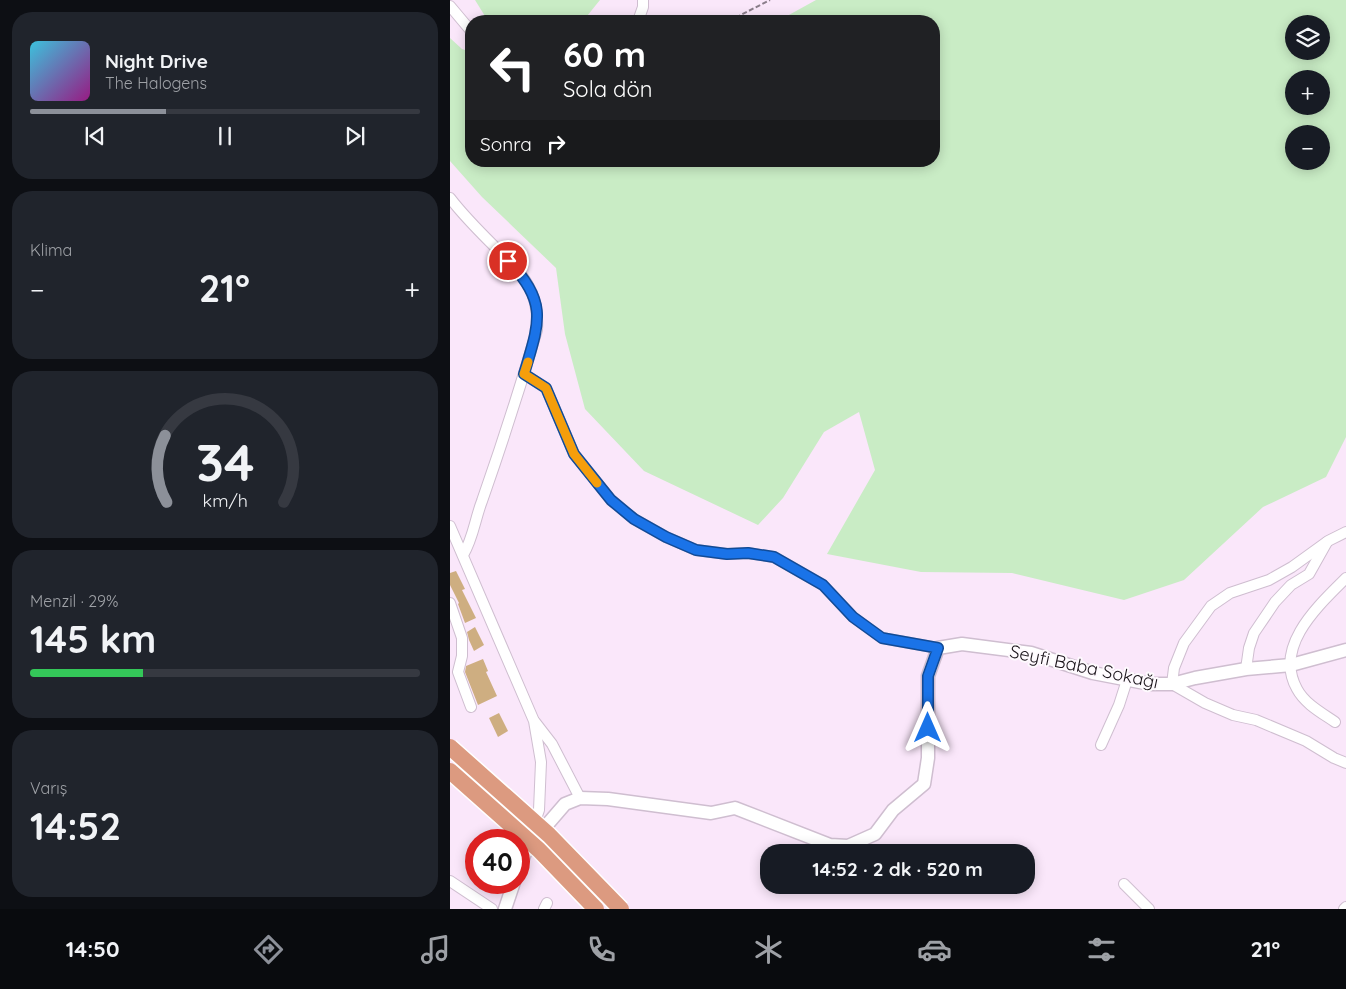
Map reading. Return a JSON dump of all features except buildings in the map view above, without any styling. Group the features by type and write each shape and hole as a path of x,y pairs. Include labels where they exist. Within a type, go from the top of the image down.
{"highway":[{"path":"450,747 549,834 621,909"},
{"path":"450,771 540,850 596,909"}],"street":[{"path":"640,15 643,0"},
{"path":"450,6 465,24"},
{"path":"450,198 471,223 520,273 528,284 537,309 537,330 510,423 475,518 468,546 463,555"},
{"path":"524,374 546,388 574,454 611,500 634,519 666,537 696,550 727,554 748,553 774,557 823,585 853,617 882,638 938,648 928,676 928,758 924,784 893,810 875,834 848,846 830,845 735,808 711,813 608,799 580,798 565,804 530,846"},
{"path":"450,526 534,720 552,744 580,798"},
{"path":"1346,532 1328,541 1292,567 1269,580 1230,592 1212,606 1184,643 1174,668 1172,684 1212,706 1233,715 1256,720 1306,741 1346,763"},
{"path":"1246,669 1249,648 1254,632 1275,602 1290,585 1309,574 1328,541"},
{"path":"1335,722 1315,709 1298,691 1292,678 1292,650 1295,639 1307,620 1346,578"},
{"path":"450,603 462,638 462,656 458,672 471,707"},
{"name":"Seyfi Baba Sokağı","path":"938,648 962,644 1031,653 1093,673 1150,684 1172,684 1194,678 1246,669 1291,665 1346,650"},
{"path":"1100,745 1119,704 1127,680"},
{"path":"530,836 539,810 541,762 534,720"},
{"path":"450,881 492,909"},
{"path":"1124,884 1149,909"},
{"path":"505,909 510,894"}],"path":[{"path":"741,15 770,0"}],"green space":[{"path":"475,0 600,0 588,15 484,15"},
{"path":"816,0 1346,0 1346,437 1326,477 1263,507 1184,580 1124,600 1012,573 921,572 827,554 875,470 859,412 824,432 783,498 758,525 644,471 585,409 565,334 556,268 482,197 450,161 450,38 465,50 465,167 940,167 940,15 789,15"}],"slow traffic":[{"path":"528,362 524,374 546,388 574,454 597,483"}],"route":[{"path":"508,261 528,284 537,309 537,330 524,374 546,388 574,454 611,500 634,519 666,537 696,550 727,554 748,553 774,557 823,585 853,617 882,638 938,648 932,660 928,676 928,728"}]}
